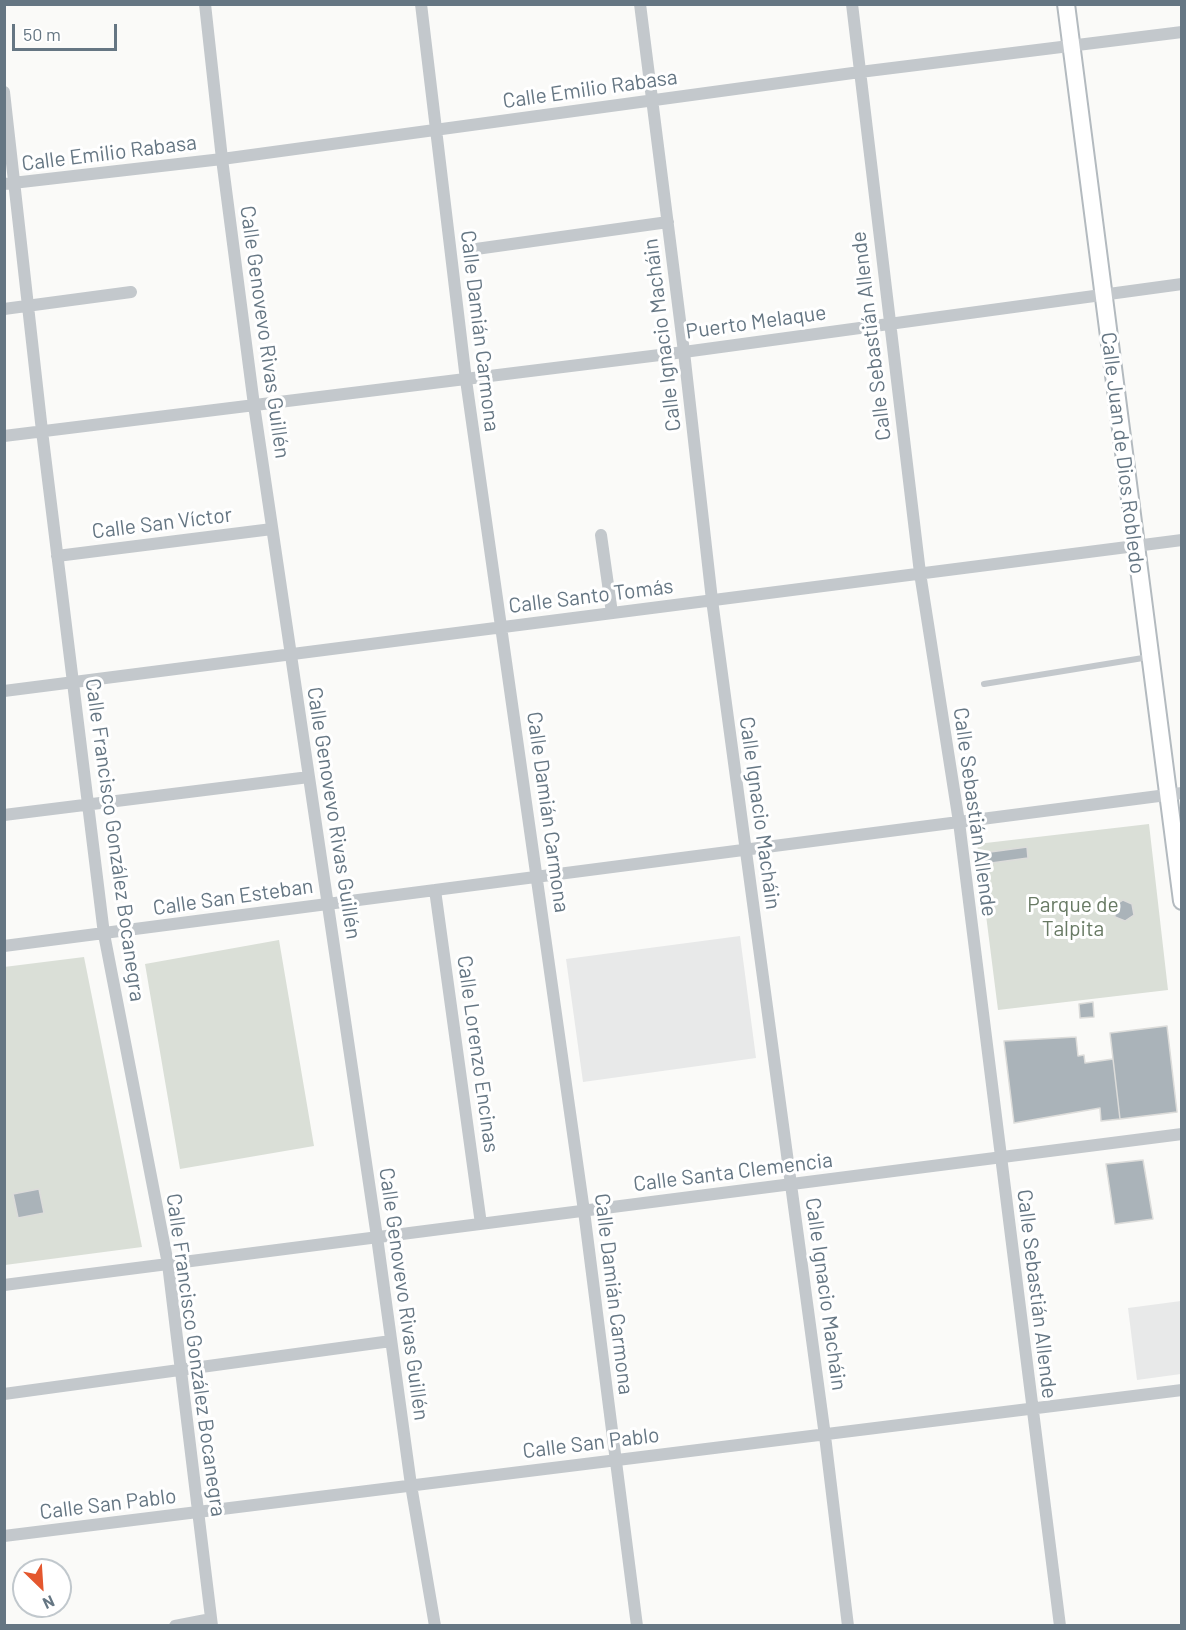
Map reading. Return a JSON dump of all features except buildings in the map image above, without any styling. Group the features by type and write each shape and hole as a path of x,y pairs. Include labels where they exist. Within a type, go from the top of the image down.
{"street":[{"name":"Calle Genovevo Rivas Guillén","path":"206,4 222,159 254,405 377,1237 411,1485 435,1626"},
{"name":"Calle Damián Carmona","path":"420,4 466,380 584,1211 637,1626"},
{"name":"Calle Ignacio Macháin","path":"640,4 684,352 712,600 825,1436 848,1626"},
{"name":"Calle Sebastián Allende","path":"852,4 888,322 920,573 959,822 1060,1626"},
{"name":"Calle Juan de Dios Robledo","path":"1066,4 1150,657 1175,794 1182,901"},
{"name":"Calle Emilio Rabasa","path":"10,184 222,159 860,72 1182,32"},
{"name":"Calle Francisco González Bocanegra","path":"4,92 10,184 29,306 42,431 104,934 168,1264 212,1622"},
{"path":"476,249 668,222"},
{"name":"Puerto Melaque","path":"4,436 684,352 888,322 1182,284"},
{"path":"4,309 131,292"},
{"name":"Calle San Víctor","path":"57,556 272,529"},
{"path":"601,536 612,613"},
{"name":"Calle Santo Tomás","path":"4,691 1182,540"},
{"path":"4,815 309,777"},
{"name":"Calle San Esteban","path":"4,946 1175,794"},
{"name":"Calle Lorenzo Encinas","path":"435,890 482,1224"},
{"name":"Calle Santa Clemencia","path":"4,1285 1182,1134"},
{"path":"4,1394 391,1341"},
{"name":"Calle San Pablo","path":"4,1536 1182,1390"},
{"path":"175,1626 212,1622"}],"lane":[{"path":"984,684 1150,657"}],"shaded area":[{"path":"740,936 756,1058 583,1082 566,959"},
{"path":"1181,1301 1181,1374 1137,1380 1128,1308"}],"green space":[{"name":"Parque de Talpita","path":"1149,824 1168,990 998,1010 977,844"},
{"path":"279,940 314,1146 180,1169 145,964"},
{"path":"84,957 142,1247 5,1265 4,967"}]}
